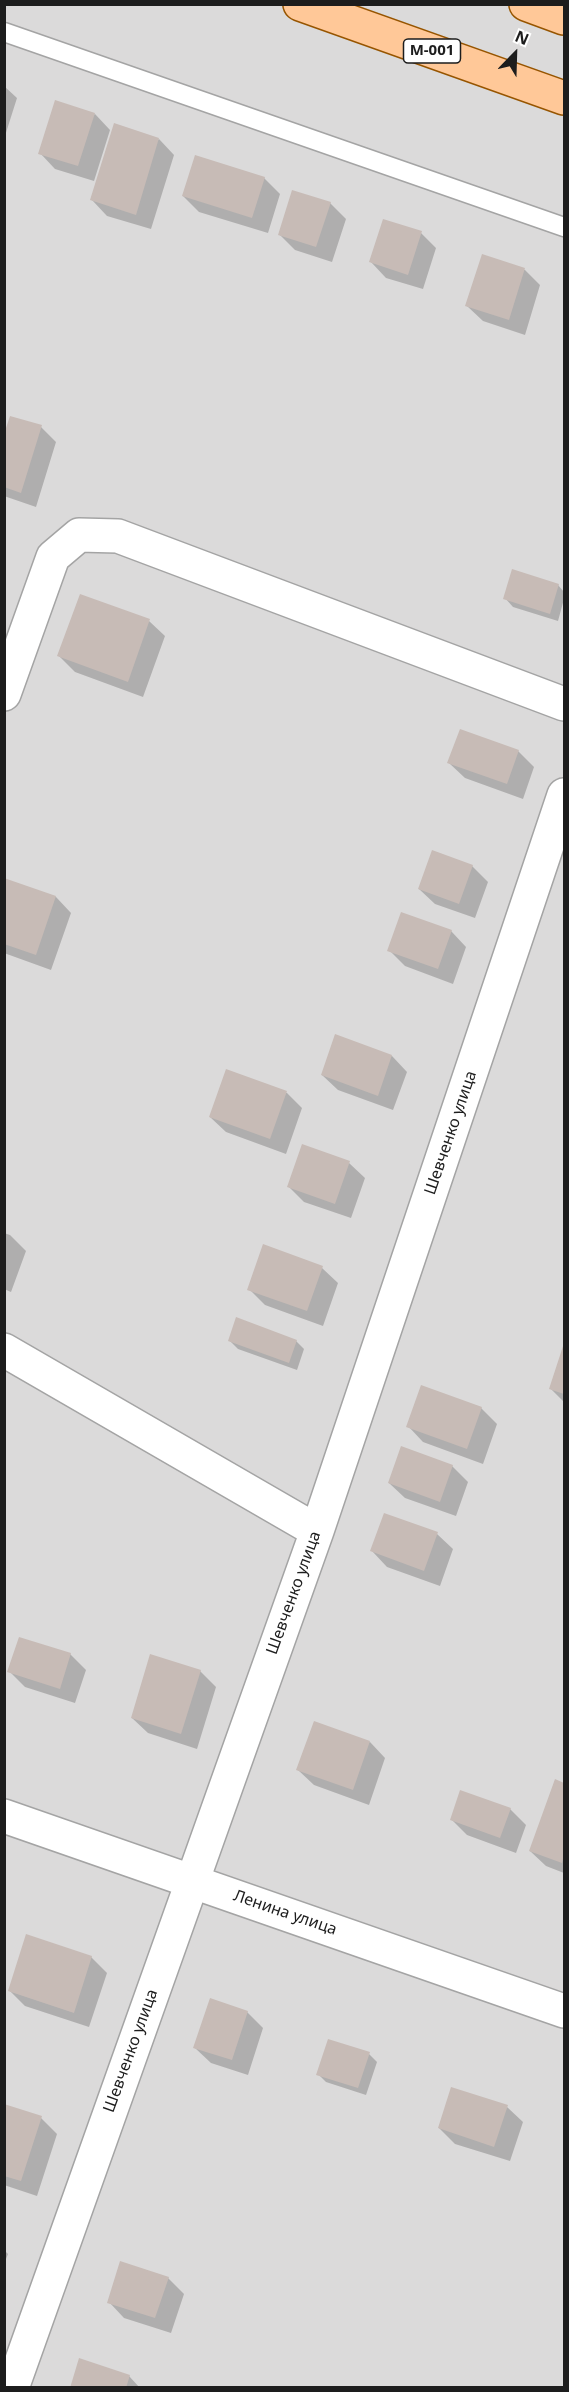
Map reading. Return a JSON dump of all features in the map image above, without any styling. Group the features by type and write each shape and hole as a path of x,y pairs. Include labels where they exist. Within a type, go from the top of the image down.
{"main road":[{"name":"M-001","path":"300,4 564,98"},
{"path":"526,4 564,18"}],"street":[{"path":"4,694 53,557 79,535 118,536 564,704"},
{"name":"Шевченко улица","path":"12,2388 317,1531 564,795"},
{"path":"4,1350 317,1531"},
{"name":"Ленина улица","path":"4,1816 564,2011"}],"lane":[{"path":"4,32 564,227"}],"shaded area":[{"path":"5,5 564,5 564,2387 5,2387"}],"building":[{"path":"55,100 95,113 78,166 38,154"},
{"path":"114,123 159,138 136,215 90,200"},
{"path":"195,155 265,177 252,218 182,196"},
{"path":"292,190 331,202 316,247 278,235"},
{"path":"383,219 422,231 408,275 369,262"},
{"path":"482,254 525,268 509,320 465,306"},
{"path":"10,416 42,425 21,493 4,487 4,434"},
{"path":"512,569 559,584 550,614 503,599"},
{"path":"80,594 150,619 128,682 57,656"},
{"path":"460,729 519,750 507,784 447,763"},
{"path":"432,850 473,865 459,904 418,889"},
{"path":"4,878 56,896 36,955 4,944"},
{"path":"401,912 452,930 438,969 387,951"},
{"path":"335,1034 392,1055 378,1096 321,1075"},
{"path":"226,1069 287,1091 270,1139 209,1117"},
{"path":"302,1144 350,1161 335,1204 287,1187"},
{"path":"263,1244 323,1266 307,1311 247,1290"},
{"path":"236,1317 297,1340 289,1363 228,1341"},
{"path":"564,1343 564,1394 549,1389"},
{"path":"421,1385 482,1407 467,1449 406,1427"},
{"path":"401,1446 453,1465 440,1502 388,1483"},
{"path":"384,1513 438,1532 424,1571 370,1551"},
{"path":"19,1637 71,1653 60,1689 7,1672"},
{"path":"150,1654 201,1670 181,1734 131,1718"},
{"path":"314,1721 370,1741 353,1790 296,1770"},
{"path":"555,1779 564,1783 562,1863 529,1851"},
{"path":"460,1790 511,1808 500,1838 450,1820"},
{"path":"26,1934 92,1956 74,2013 8,1991"},
{"path":"210,1998 248,2011 232,2060 193,2048"},
{"path":"328,2039 370,2052 358,2088 316,2075"},
{"path":"451,2087 508,2105 494,2147 438,2128"},
{"path":"4,2104 42,2116 21,2181 4,2176"},
{"path":"120,2261 169,2277 155,2318 107,2303"},
{"path":"79,2358 130,2375 126,2388 70,2388"}]}
